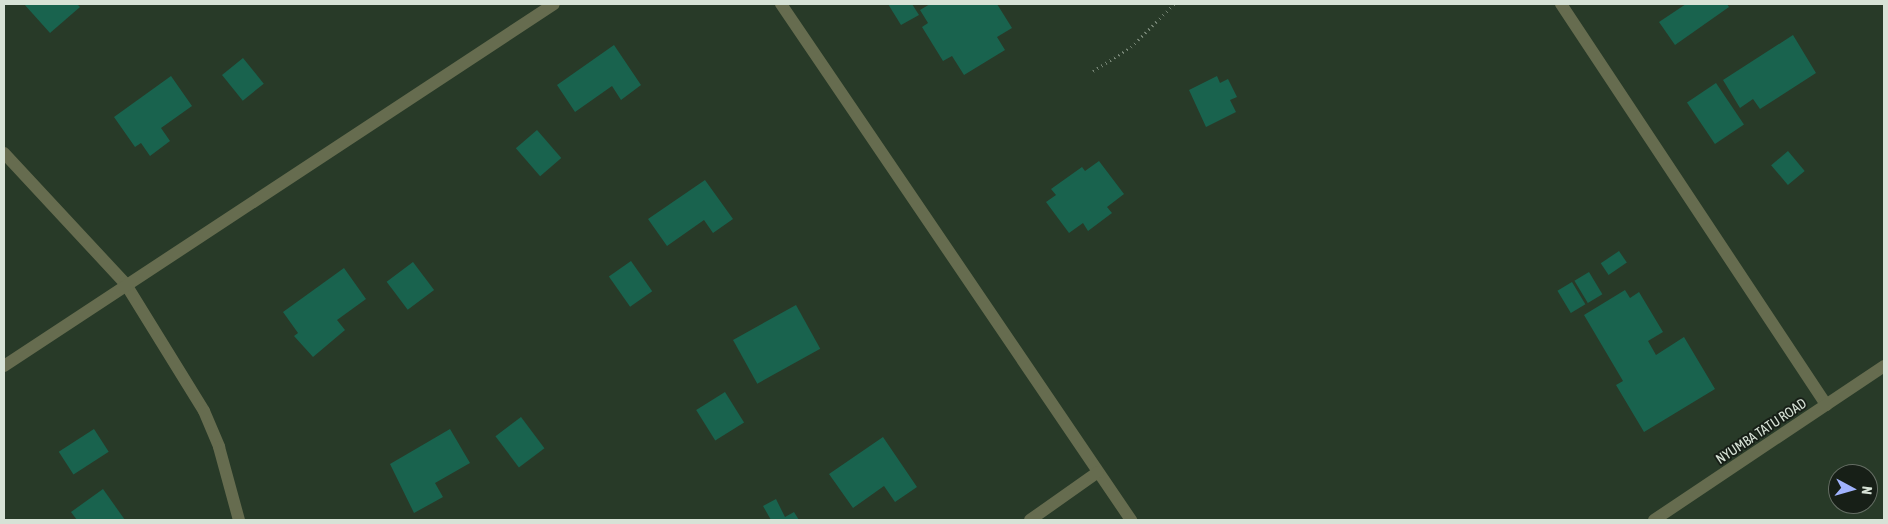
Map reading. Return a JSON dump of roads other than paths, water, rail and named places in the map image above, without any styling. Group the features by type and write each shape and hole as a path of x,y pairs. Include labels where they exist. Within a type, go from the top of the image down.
{"street":[{"path":"4,366 125,283 554,4"},
{"path":"781,4 1131,520"},
{"path":"1561,4 1826,405"},
{"path":"4,153 125,283 204,411 220,447 239,520"},
{"name":"NYUMBA TATU ROAD","path":"1654,520 1884,366"},
{"path":"1030,520 1098,472"}]}
